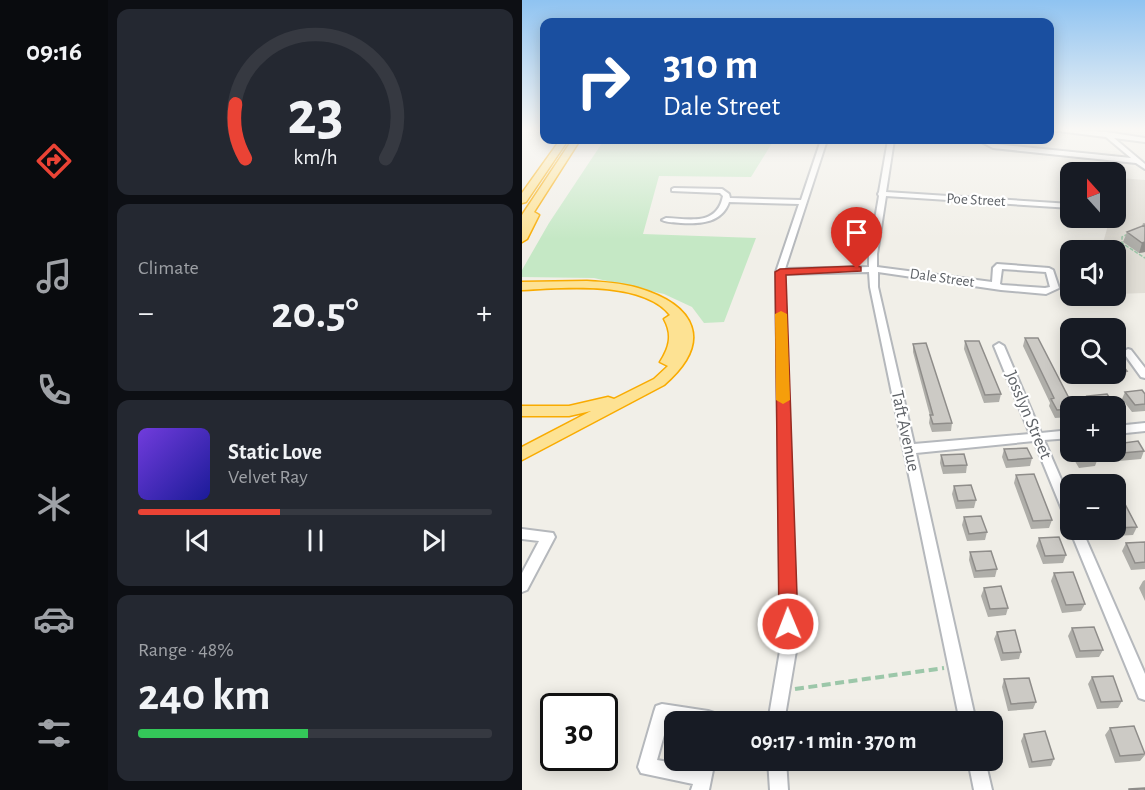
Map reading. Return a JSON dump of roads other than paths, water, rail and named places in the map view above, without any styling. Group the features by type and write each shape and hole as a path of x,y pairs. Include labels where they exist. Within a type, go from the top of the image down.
{"highway":[{"path":"522,200 525,192 545,165"},
{"path":"522,223 559,166"},
{"path":"522,239 559,166"},
{"path":"522,453 659,382 674,369 684,355 688,341 686,328 675,312 649,297 622,288 599,285 527,288"},
{"path":"522,411 569,411 596,406 625,395 650,380 663,368 673,354 677,340 676,327 669,316 644,300 596,289 527,288"}],"street":[{"path":"778,711 789,645 780,272 816,165"},
{"name":"Taft Avenue","path":"886,165 873,269 874,287 966,711"},
{"path":"666,220 703,220 716,217 724,211 727,200 726,193 717,190 674,190"},
{"name":"Poe Street","path":"881,194 1060,205"},
{"path":"727,200 803,202"},
{"name":"Dale Street","path":"780,272 873,269 996,285 1004,288 1046,291 1055,288 1049,270 1005,266 997,268 996,285"},
{"name":"Josslyn Street","path":"999,346 1060,490"},
{"path":"1128,352 1145,375"},
{"path":"1126,429 1145,428"},
{"path":"909,449 1060,435"},
{"path":"522,534 548,537 527,569 522,586"},
{"path":"1080,540 1145,692"},
{"path":"664,712 662,712 647,767 664,770"},
{"path":"672,771 704,776"},
{"path":"778,771 779,790"},
{"path":"979,771 983,790"}]}
